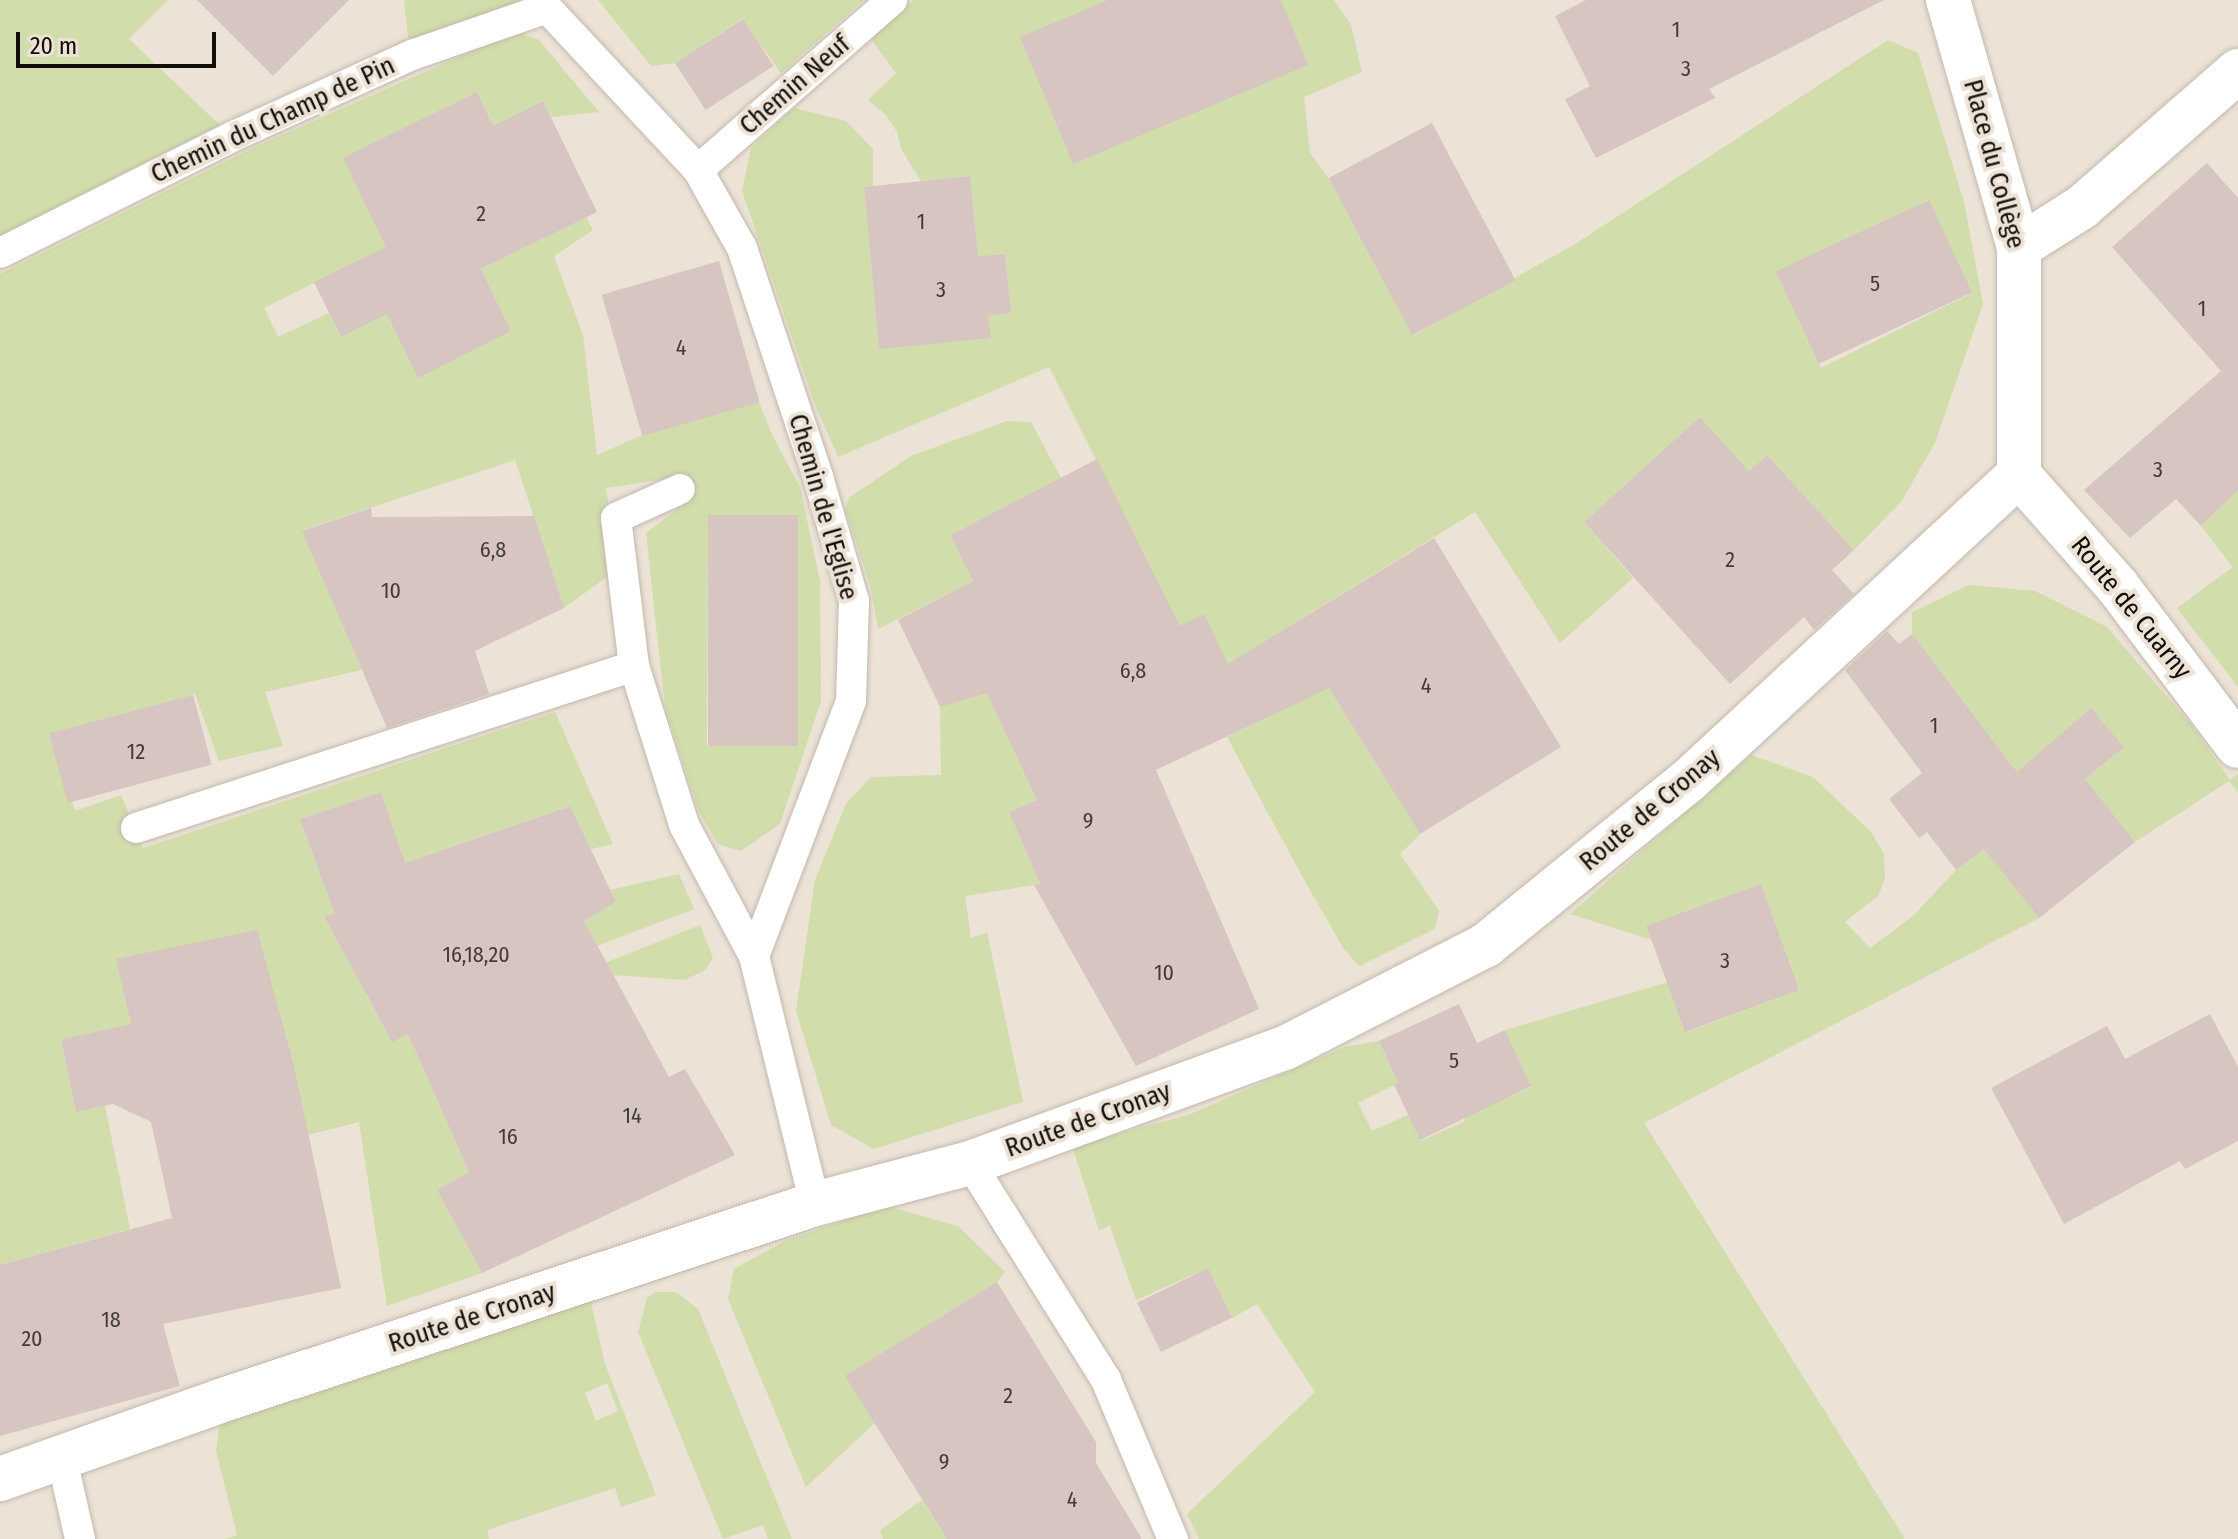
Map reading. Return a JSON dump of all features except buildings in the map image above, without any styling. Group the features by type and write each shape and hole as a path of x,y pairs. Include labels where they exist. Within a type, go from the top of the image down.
{"street":[{"name":"Place du Collège","path":"1948,0 2019,247 2019,475"},
{"path":"2019,247 2082,207 2238,71"},
{"name":"Route de Cuarny","path":"2019,475 2118,587 2238,746"},
{"name":"Route de Cronay","path":"0,1479 220,1401 815,1204 970,1163 1285,1048 1486,945 1688,781 2019,475"}],"lane":[{"name":"Chemin Neuf","path":"698,170 892,0"},
{"name":"Chemin de l'Eglise","path":"545,4 698,170 742,248 818,477 854,601 851,701 754,956"},
{"name":"Chemin du Champ de Pin","path":"0,253 234,136 412,55 545,4"},
{"path":"680,489 616,518 634,666 684,825 754,956 815,1204"},
{"path":"136,828 634,666"},
{"path":"970,1163 1106,1380 1173,1539"},
{"path":"62,1459 80,1539"}],"green space":[{"path":"0,0 168,0 129,39 225,130 0,241"},
{"path":"404,0 530,0 409,45"},
{"path":"598,0 864,0 781,73 742,19 675,63 651,66"},
{"path":"914,0 1334,0 1351,25 1362,72 1304,97 1310,153 1329,179 1414,335 1575,244 1888,40 1918,53 1964,202 1983,304 1935,443 1901,502 1854,550 1767,455 1749,471 1700,417 1584,522 1633,578 1560,643 1475,512 1291,625 1420,834 1400,854 1439,911 1435,929 1359,966 1343,948 1227,737 1255,723 1172,630 1149,563 1049,367 838,457 816,407 742,191 751,148 794,108 846,121 873,149 873,186 864,187 879,348 990,338 988,316 1011,313 1005,254 978,256 970,176 921,181 901,149 897,132 886,115 868,100 896,73 871,39","holes":["1928,200 1972,293 1821,368 1778,275"]},
{"path":"515,32 538,39 599,112 551,117 543,101 493,126 477,93 399,273 340,270 264,308 278,337 329,313 341,337 387,314 419,377 511,331 481,269 586,217 593,230 554,256 583,335 597,455 643,435 759,402 772,435 800,487 820,581 821,701 780,824 741,851 718,844 699,812 665,707 646,533 686,502 672,478 606,488 618,569 564,608 515,460 303,530 362,670 265,692 283,746 219,761 195,694 52,744 75,811 121,795 143,848 555,712 613,844 591,849 569,806 405,863 381,793 300,819 367,997 392,1041 408,1034 469,1172 437,1190 482,1273 387,1306 359,1122 307,1135 117,959 131,1024 61,1039 76,1112 105,1106 130,1229 0,1265 0,274 255,147","holes":["708,515 797,515 797,746 707,746"]},
{"path":"1007,421 1031,422 1061,478 952,535 973,581 878,629 871,588 845,508 850,497 911,456"},
{"path":"2238,490 2238,687 2177,608 2233,567 2201,526"},
{"path":"1969,585 2035,591 2107,627 2193,727 2230,780 2238,774 2238,792 2229,781 2135,842 2101,800 2005,875 2039,918 1644,1123 1905,1539 1199,1539 1187,1514 1315,1392 1257,1304 1232,1318 1208,1268 1136,1300 1110,1226 1099,1230 1072,1146 1188,1115 1345,1047 1379,1041 1398,1083 1358,1103 1372,1131 1408,1115 1421,1141 1465,1121 1453,1096 1490,1079 1500,1101 1531,1087 1505,1030 1668,982 1687,1032 1800,990 1761,885 1648,928 1652,940 1570,914 1751,755 1813,777 1871,832 1884,854 1885,879 1878,896 1845,922 1870,948 1913,916 1956,870 2042,805 1912,634 1912,612","holes":["2091,708 2124,747 2083,781 2051,743"]},
{"path":"987,693 1135,757 1009,812 1040,884 965,896 971,938 987,932 1023,1102 874,1149 831,1125 796,1011 815,880 846,804 871,777 941,775 940,707"},
{"path":"679,874 694,909 597,946 584,921 616,902 610,890"},
{"path":"700,925 713,958 705,970 685,980 611,975 605,963"},
{"path":"886,1206 958,1226 1005,1272 997,1282 846,1376 875,1423 806,1487 728,1299 734,1269 785,1241"},
{"path":"587,1285 605,1364 656,1495 621,1507 615,1488 487,1530 489,1539 225,1539 237,1535 216,1451 221,1412","holes":["607,1383 618,1411 596,1421 585,1393"]},
{"path":"656,1292 676,1292 698,1309 792,1539 768,1539 763,1525 723,1539 638,1332 647,1298"},
{"path":"922,1500 947,1539 883,1539 880,1530"}]}
